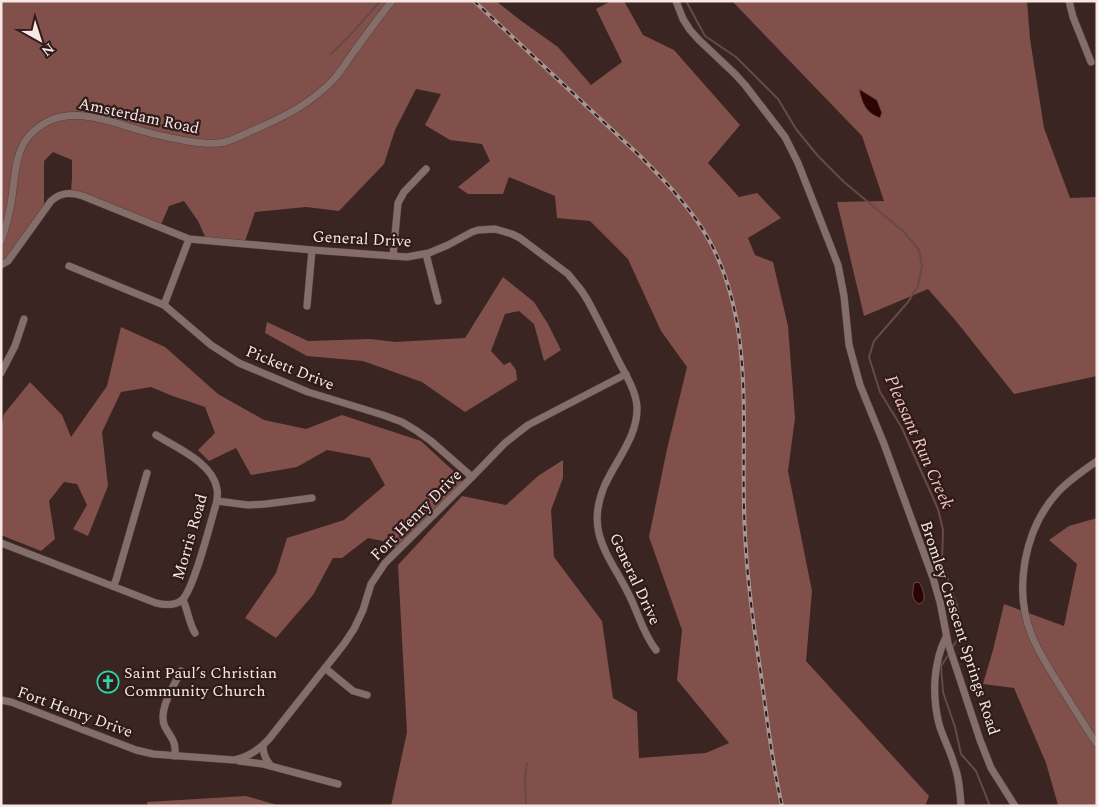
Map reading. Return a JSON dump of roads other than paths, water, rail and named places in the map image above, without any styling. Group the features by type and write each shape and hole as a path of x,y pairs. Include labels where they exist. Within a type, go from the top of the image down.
{"street":[{"name":"Amsterdam Road","path":"1,241 8,220 14,174 21,148 30,135 49,121 62,116 78,115 112,122 164,137 207,144 225,142 280,119 312,99 336,77 392,1"},
{"name":"Bromley Crescent Springs Road","path":"676,1 683,19 690,30 745,85 785,137 798,163 838,265 844,296 851,355 860,385 884,444 933,578 940,602 947,640 980,740 991,768 1015,806"},
{"path":"1069,1 1073,17 1091,62"},
{"path":"393,256 398,203 408,186 426,169"},
{"name":"General Drive","path":"1,265 8,261 51,201 66,193 75,193 189,239 407,257 426,254 478,230 494,229 520,238 568,274 581,290 626,374 635,398 637,407 636,420 631,436 604,486 598,503 596,518 602,545 630,598 648,640 656,650"},
{"path":"164,305 189,239"},
{"path":"307,306 312,250"},
{"path":"426,254 438,302"},
{"name":"Pickett Drive","path":"69,266 164,305 211,345 239,363 308,392 402,422 431,440 472,477"},
{"path":"1,373 15,346 24,319"},
{"name":"Fort Henry Drive","path":"1,700 11,702 136,750 153,754 234,760 252,754 263,746 354,629 363,610 371,584 385,562 504,443 528,425 626,374"},
{"name":"Morris Road","path":"1,543 156,603 165,605 178,603 183,600 196,573 217,501 217,490 214,481 198,460 156,435"},
{"path":"1097,461 1058,492 1044,512 1029,543 1025,559 1023,587 1024,602 1032,635 1054,676 1097,744"},
{"path":"113,586 147,473"},
{"path":"217,501 248,505 312,498"},
{"path":"183,600 191,627 195,633"},
{"path":"947,640 941,648 936,666 935,689 937,711 957,774 961,806"},
{"path":"325,668 353,691 366,695"},
{"path":"175,756 175,742 165,727 162,716 164,706 181,671"},
{"path":"263,746 267,762 271,766"},
{"path":"234,760 271,766 338,784"}],"waterway":[{"path":"331,54 380,1"},
{"name":"Pleasant Run Creek","path":"686,1 705,36 736,57 778,99 796,129 818,156 844,182 904,232 919,250 922,266 918,286 908,302 874,341 869,357 880,392 902,428 938,509 943,530 942,563 958,608 960,636 952,648"},
{"name":"Pleasant Run Creek","path":"949,654 941,666 943,692 955,727 961,754 976,771 990,806"},
{"path":"526,806 525,778 527,763"}],"railway":[{"path":"474,1 640,156 669,186 702,228 724,274 734,310 740,346 744,421 745,533 749,587 770,741 782,806"}],"place":[{"name":"Saint Paul’s Christian Community Church","path":"108,682"}]}
